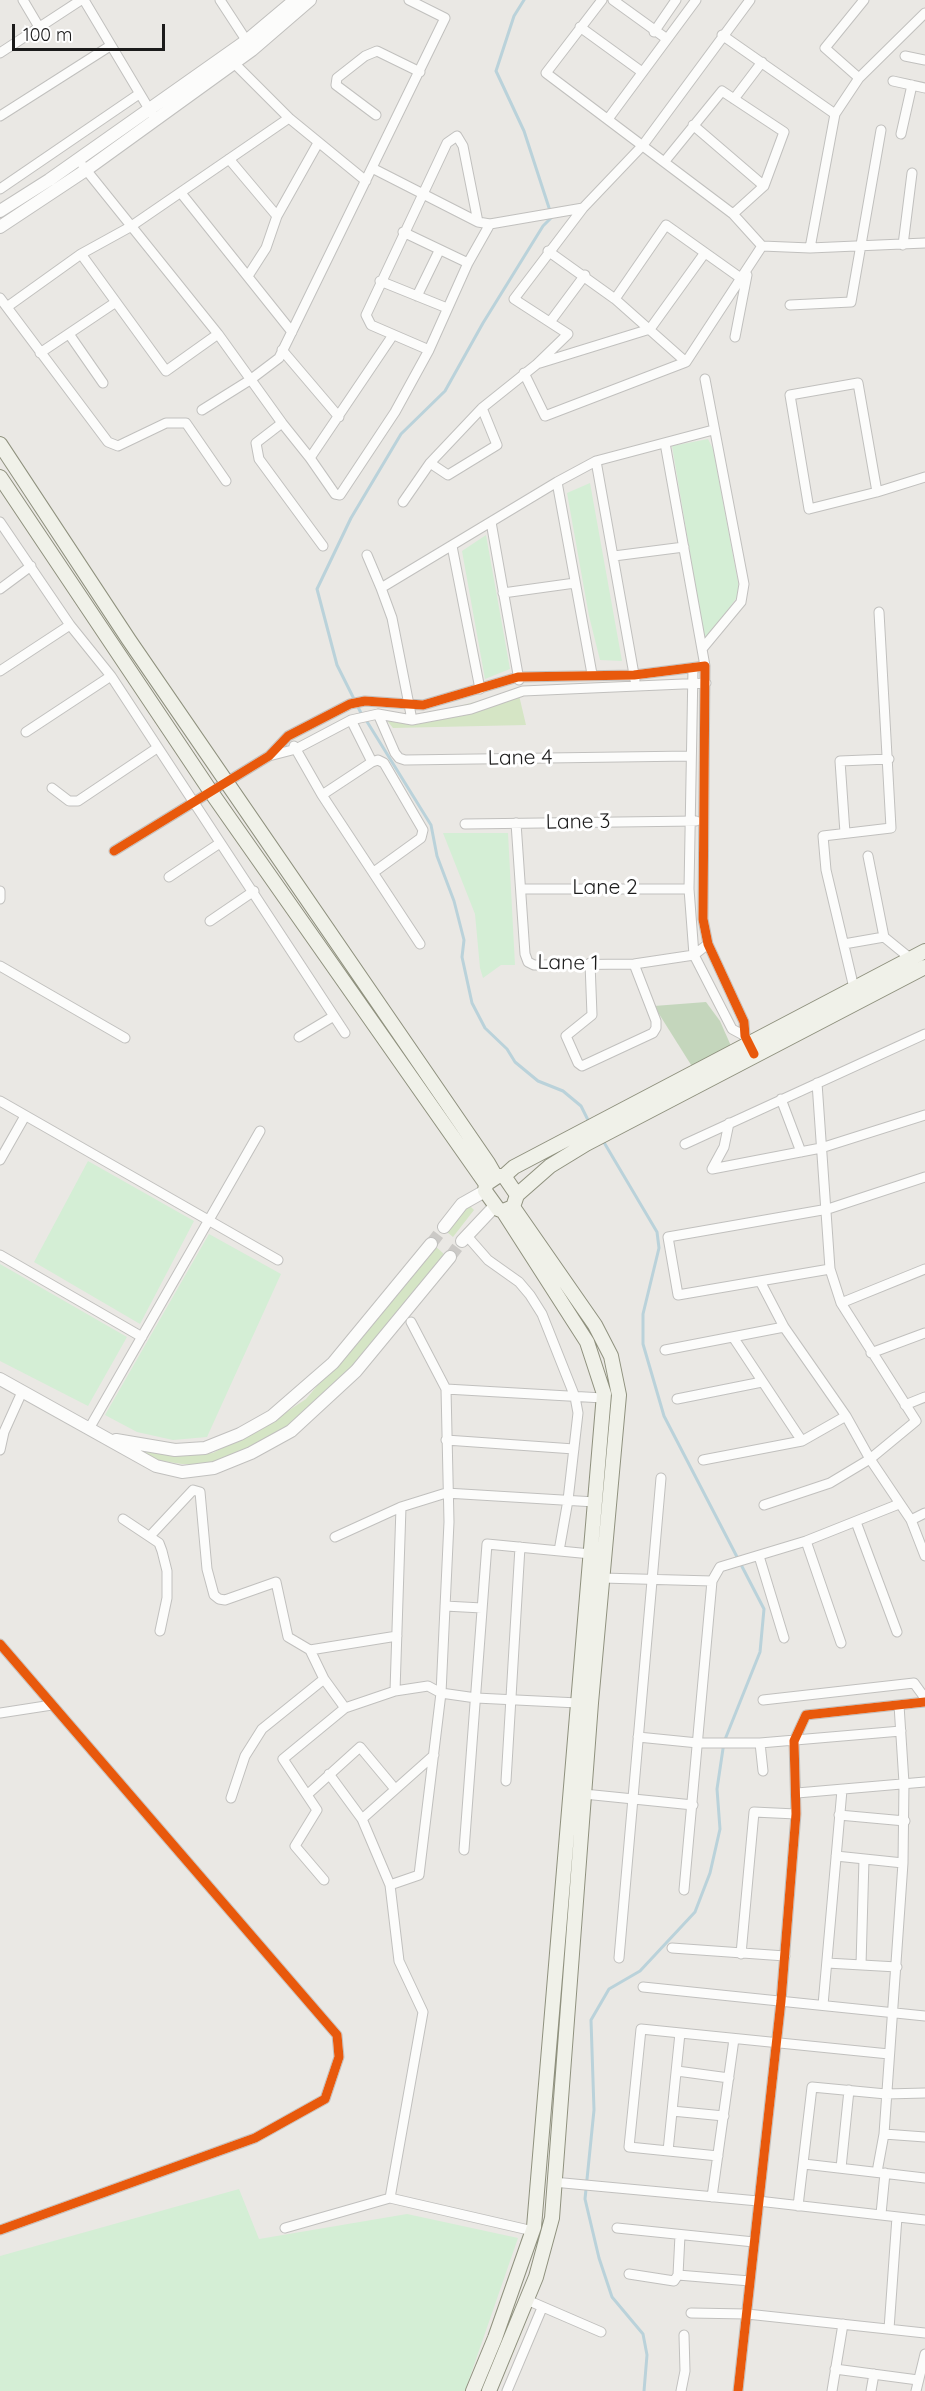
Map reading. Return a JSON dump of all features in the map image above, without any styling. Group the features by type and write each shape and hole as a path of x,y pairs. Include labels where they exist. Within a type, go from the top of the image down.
{"main road":[{"path":"0,444 226,782 488,1162 493,1182 507,1205 595,1325 610,1356 619,1395 548,2235 527,2300 489,2391"},
{"path":"0,477 211,792 493,1182 587,1341 601,1380 603,1398 591,1554 533,2231 498,2331 473,2391"},
{"path":"493,1182 514,1167 583,1139 608,1126 749,1045 925,951"},
{"path":"749,1045 925,967"},
{"path":"507,1205 583,1139"}],"street":[{"path":"23,0 39,27"},
{"path":"0,52 83,0 152,114"},
{"path":"220,0 249,45"},
{"path":"0,211 234,63 295,0"},
{"path":"0,227 86,170 152,114 310,0"},
{"path":"202,410 250,380 279,358 374,169 445,18 409,0"},
{"path":"602,0 579,27 546,73 733,214 762,246 810,248 925,243"},
{"path":"654,32 676,0"},
{"path":"608,119 696,0"},
{"path":"403,502 430,464 482,408 537,364 568,334 514,299 548,251 583,208 644,145 722,35 750,0"},
{"path":"859,78 825,48 864,0"},
{"path":"618,2 654,32 667,39"},
{"path":"810,248 834,114 859,78 925,13"},
{"path":"579,27 642,72"},
{"path":"722,35 834,114"},
{"path":"0,116 110,46"},
{"path":"376,115 336,85 337,78 365,56 377,51 420,72"},
{"path":"905,56 925,60"},
{"path":"734,99 762,62"},
{"path":"234,63 290,118 366,182"},
{"path":"893,81 925,88"},
{"path":"902,134 912,85"},
{"path":"665,161 722,91 784,132 764,186 733,214"},
{"path":"0,189 140,94"},
{"path":"7,308 81,254 130,227 290,118"},
{"path":"693,125 764,186"},
{"path":"790,305 851,302 882,130"},
{"path":"429,350 371,325 366,315 447,143 458,136 463,147 478,222"},
{"path":"248,276 266,248 277,216 318,143"},
{"path":"229,159 277,216"},
{"path":"78,160 218,334 335,494 340,495 395,412 429,350 468,263 490,225"},
{"path":"374,169 478,222 490,225 583,208"},
{"path":"903,245 912,173"},
{"path":"182,193 292,332"},
{"path":"615,299 666,225 742,279"},
{"path":"404,232 439,251 468,263"},
{"path":"524,373 545,416 686,362 762,246"},
{"path":"417,297 439,251"},
{"path":"548,251 585,275 615,299 686,362"},
{"path":"81,254 166,371 218,334"},
{"path":"537,364 650,329 704,254"},
{"path":"735,338 748,270"},
{"path":"550,322 585,275"},
{"path":"381,281 447,308"},
{"path":"0,298 108,442 118,446 166,423 186,423 226,481"},
{"path":"40,353 116,302"},
{"path":"69,334 103,383"},
{"path":"310,458 393,335"},
{"path":"282,350 339,417"},
{"path":"702,649 741,602 744,584 705,380"},
{"path":"877,492 858,383 790,395 809,509 877,492 925,477"},
{"path":"430,464 448,476 497,445 482,408"},
{"path":"282,423 256,443 259,459 323,546"},
{"path":"381,588 596,461 713,430"},
{"path":"665,442 705,666 703,919 708,944 744,1022 749,1045"},
{"path":"596,461 636,686"},
{"path":"557,482 592,674"},
{"path":"0,522 3,533 31,566 70,625 111,676 345,1033"},
{"path":"491,522 518,677 523,691"},
{"path":"452,546 480,689"},
{"path":"614,556 684,547"},
{"path":"367,555 392,618 412,720"},
{"path":"0,589 31,566"},
{"path":"503,593 575,583"},
{"path":"854,988 826,870 823,836 891,828 889,759 879,612"},
{"path":"0,671 70,625"},
{"path":"114,850 269,756 288,736 350,704 365,701 409,706 423,705 518,677 634,675 705,666"},
{"path":"693,668 689,888 694,955 732,1029 749,1045"},
{"path":"26,732 111,676"},
{"path":"269,756 296,749 353,720 374,715 412,720 471,709 523,691 706,682"},
{"name":"Lane 4","path":"374,715 395,753 399,758 405,760 691,756"},
{"path":"353,720 372,762"},
{"path":"288,736 322,795 420,944"},
{"path":"52,788 69,801 78,801 157,748"},
{"path":"845,833 840,761 889,759"},
{"path":"322,795 372,762 378,760 384,763 423,830 421,838 374,872"},
{"name":"Lane 3","path":"465,824 705,821"},
{"name":"Lane 1","path":"516,823 525,954 528,962 534,965 634,964 694,955 708,944"},
{"path":"169,877 220,843"},
{"path":"868,856 885,937 911,959"},
{"name":"Lane 2","path":"521,889 689,888"},
{"path":"0,891 0,899"},
{"path":"210,921 254,891"},
{"path":"844,945 885,937"},
{"path":"590,963 592,1015 566,1036 578,1063 582,1066 653,1033 656,1028 656,1021 634,964"},
{"path":"0,966 125,1038"},
{"path":"299,1037 333,1016"},
{"path":"685,1144 925,1034"},
{"path":"764,1505 830,1483 870,1459 916,1421 841,1303 830,1269 828,1209 817,1083"},
{"path":"781,1099 801,1152"},
{"path":"0,1101 278,1260"},
{"path":"729,1123 724,1147 712,1169 822,1148 925,1115"},
{"path":"0,1160 25,1116"},
{"path":"90,1427 260,1131"},
{"path":"830,1269 678,1295 669,1237 828,1209 925,1177"},
{"path":"444,1227 462,1204 493,1182"},
{"path":"507,1205 465,1239 488,1260 519,1282 530,1295 542,1314 575,1397 578,1413 568,1500 559,1551"},
{"path":"109,1438 175,1450 205,1448 240,1434 272,1416 333,1363 431,1244"},
{"path":"0,1255 142,1337"},
{"path":"0,1379 90,1427 156,1466 182,1472 214,1468 251,1453 291,1431 356,1371 450,1257"},
{"path":"841,1303 925,1269"},
{"path":"760,1281 784,1327 846,1416 870,1459 911,1520 925,1556"},
{"path":"390,1886 419,1875 441,1693 449,1522 446,1493 446,1389 411,1322"},
{"path":"665,1350 784,1327"},
{"path":"871,1353 925,1333"},
{"path":"733,1337 802,1441"},
{"path":"677,1399 762,1382"},
{"path":"446,1389 603,1398"},
{"path":"0,1450 4,1432 22,1392"},
{"path":"905,1405 925,1397"},
{"path":"703,1460 802,1441 846,1416"},
{"path":"446,1440 574,1449"},
{"path":"619,1958 660,1478"},
{"path":"150,1536 193,1490 200,1492 207,1569 214,1595 225,1600 272,1581 276,1582 288,1637 310,1650 324,1679 345,1708"},
{"path":"335,1537 401,1507 446,1493 595,1502"},
{"path":"684,1890 712,1581 720,1567 807,1541 899,1504"},
{"path":"395,1691 401,1507"},
{"path":"911,1520 925,1513"},
{"path":"123,1519 159,1543 167,1571 167,1598 160,1631"},
{"path":"856,1522 897,1632"},
{"path":"807,1541 841,1643"},
{"path":"464,1850 487,1544 591,1554"},
{"path":"506,1781 520,1547"},
{"path":"757,1556 784,1638"},
{"path":"602,1578 712,1581"},
{"path":"445,1606 482,1608"},
{"path":"310,1650 397,1636"},
{"path":"0,1644 337,2035 339,2057 325,2099 255,2138 0,2230"},
{"path":"231,1798 245,1756 262,1729 324,1679"},
{"path":"738,2391 781,2001 796,1814 794,1741 806,1715 925,1700 914,1683 763,1700"},
{"path":"324,1880 294,1843 317,1810 283,1759 345,1708 395,1691 428,1686 441,1693 476,1698 578,1703"},
{"path":"0,1713 52,1705"},
{"path":"880,2214 905,1821 899,1705"},
{"path":"638,1737 698,1743 743,1744 901,1731"},
{"path":"760,1743 763,1771"},
{"path":"308,1794 360,1747 395,1789"},
{"path":"362,1819 434,1755"},
{"path":"329,1774 362,1819 390,1886 399,1962 423,2012 390,2198"},
{"path":"797,1793 925,1782"},
{"path":"823,2005 842,1790"},
{"path":"584,1794 693,1805"},
{"path":"741,1954 754,1812 796,1814"},
{"path":"839,1815 905,1821"},
{"path":"836,1856 903,1863"},
{"path":"861,1965 864,1859"},
{"path":"672,1947 784,1956"},
{"path":"827,1963 897,1967"},
{"path":"643,1987 925,2016"},
{"path":"718,2156 629,2147 641,2029 889,2054"},
{"path":"668,2151 680,2033"},
{"path":"712,2197 734,2039"},
{"path":"676,2071 729,2078"},
{"path":"798,2206 812,2086 886,2094 925,2092"},
{"path":"841,2168 849,2090"},
{"path":"672,2111 724,2116"},
{"path":"884,2134 925,2137"},
{"path":"804,2164 925,2178"},
{"path":"553,2182 758,2201 925,2220"},
{"path":"285,2228 390,2198 533,2231"},
{"path":"889,2329 897,2217"},
{"path":"617,2228 754,2242"},
{"path":"629,2274 657,2276 674,2281 678,2275 680,2235"},
{"path":"678,2275 750,2281"},
{"path":"527,2300 601,2331"},
{"path":"507,2391 542,2308"},
{"path":"691,2313 747,2314 925,2333"},
{"path":"832,2391 843,2324"},
{"path":"681,2391 686,2371 684,2335"},
{"path":"916,2391 925,2354"},
{"path":"835,2369 918,2380"},
{"path":"871,2391 874,2374"}],"green space":[{"path":"708,439 713,449 740,593 705,642 672,446"},
{"path":"590,483 622,661 600,660 589,616 567,493"},
{"path":"486,535 510,669 485,679 462,551"},
{"path":"518,691 526,725 393,728 385,718 412,718"},
{"path":"443,833 508,833 515,965 501,965 483,978 475,914"},
{"path":"706,1002 720,1021 731,1046 693,1068 654,1006"},
{"path":"88,1161 194,1221 140,1324 34,1262"},
{"path":"470,1206 474,1210 453,1237 447,1232 460,1213"},
{"path":"209,1234 281,1274 207,1437 173,1440 137,1432 105,1415"},
{"path":"435,1246 444,1254 346,1375 315,1405 287,1426 232,1456 207,1464 182,1464 156,1460 130,1446 190,1455 213,1453 279,1417 306,1399"},
{"path":"0,1264 127,1337 88,1406 0,1361"},
{"path":"239,2189 259,2239 407,2214 518,2238 465,2391 0,2391 0,2256"}],"waterway":[{"path":"362,715 337,665 317,589 351,518 401,434 445,391 483,323 543,226 552,217 524,131 496,71 514,16 524,0"},
{"path":"366,720 431,825 437,856 454,901 464,940 462,957 472,1003 485,1028 507,1049 515,1062 538,1081 563,1091 581,1106 589,1122"},
{"path":"602,1139 657,1232 659,1248 643,1314 643,1344 664,1416 764,1609 760,1652 724,1742 717,1789 720,1829 710,1873 695,1912 640,1971 609,1989 591,2020 594,2110 585,2199 599,2258 612,2297 643,2334 647,2355 644,2391"}],"tunnel":[{"path":"431,1244 444,1227"},
{"path":"450,1257 462,1241"}],"cycle path":[{"path":"114,851 269,756 288,736 350,704 365,701 423,705 518,677 634,675 705,666 703,919 708,944 744,1022 745,1036 754,1054"},
{"path":"0,1644 337,2035 339,2057 325,2099 255,2138 0,2230"},
{"path":"738,2391 781,2001 796,1814 794,1741 806,1715 925,1702"}]}
